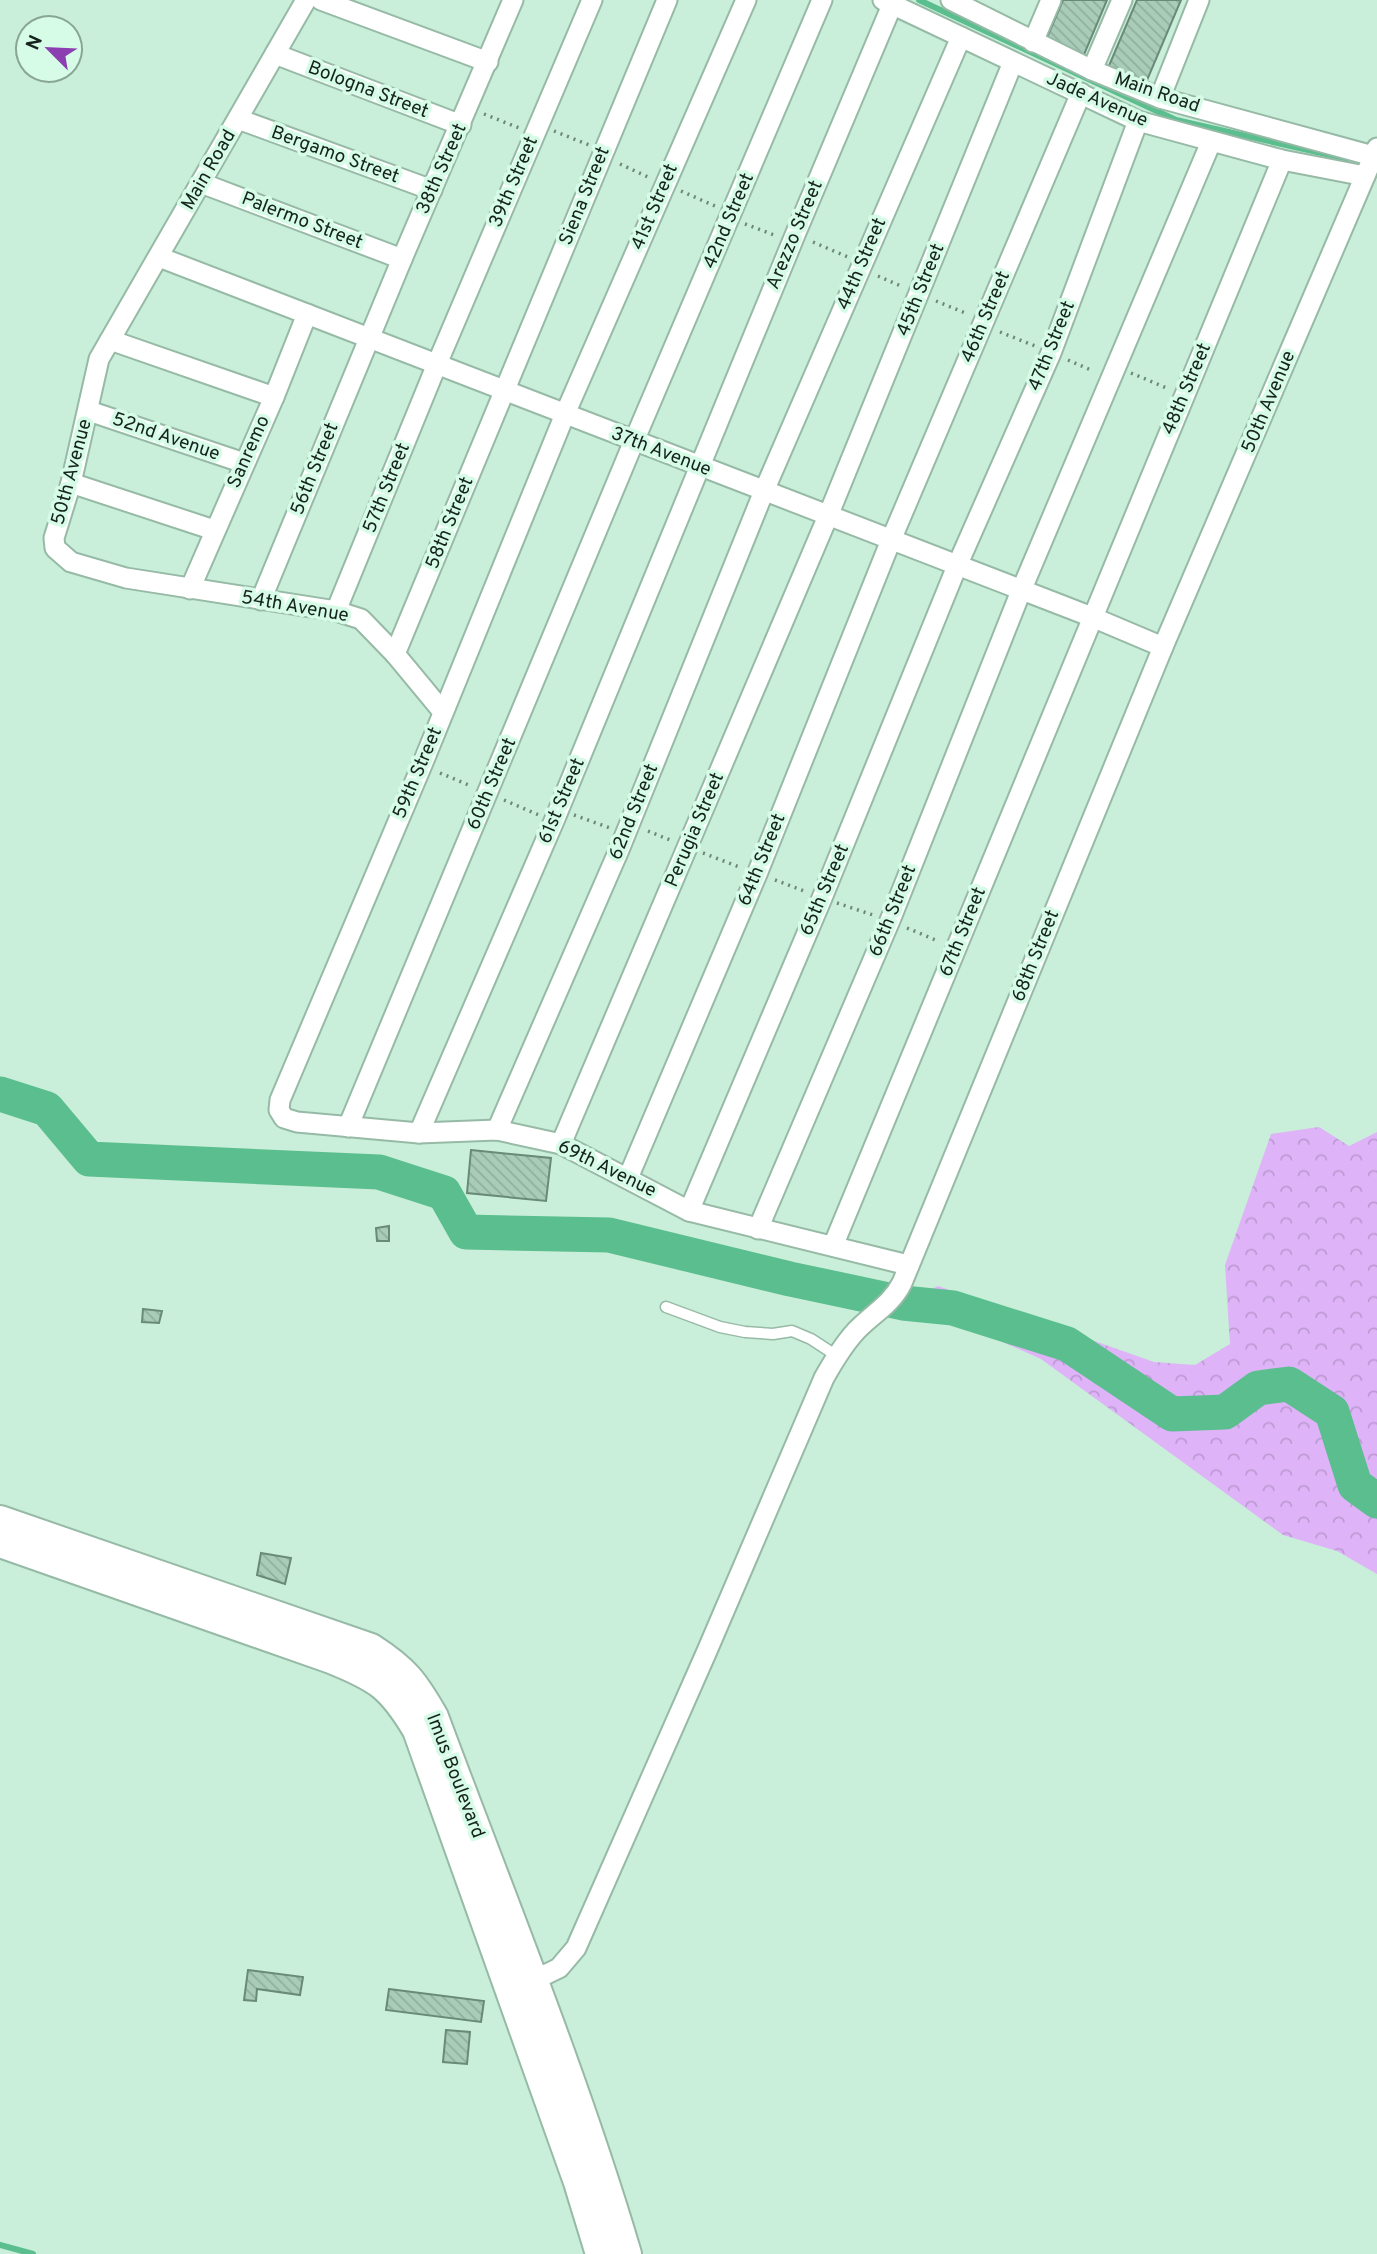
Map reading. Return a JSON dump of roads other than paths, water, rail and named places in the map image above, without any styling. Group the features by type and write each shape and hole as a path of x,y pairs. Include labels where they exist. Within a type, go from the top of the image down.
{"main road":[{"name":"Imus Boulevard","path":"0,1520 371,1648 398,1666 419,1690 434,1717 521,1986 600,2254"},
{"name":"Imus Boulevard","path":"0,1544 331,1659 362,1672 383,1685 402,1706 417,1730 521,1986 603,2175 627,2254"}],"street":[{"name":"Main Road","path":"110,340 306,0"},
{"path":"321,0 488,62"},
{"name":"39th Street","path":"437,364 592,0"},
{"name":"Siena Street","path":"504,392 667,0"},
{"name":"41st Street","path":"565,414 746,0"},
{"name":"42nd Street","path":"634,441 822,0"},
{"name":"Main Road","path":"951,0 971,5 1033,42 1160,98 1376,154"},
{"path":"1033,42 1051,0"},
{"path":"1092,69 1122,0"},
{"path":"1160,98 1199,0"},
{"name":"38th Street","path":"369,338 512,1"},
{"name":"Jade Avenue","path":"887,2 1138,121 1282,160 1365,176"},
{"name":"Arezzo Street","path":"700,467 887,2"},
{"name":"44th Street","path":"764,491 961,37"},
{"name":"Bologna Street","path":"275,54 465,116"},
{"name":"45th Street","path":"828,516 1013,62"},
{"name":"46th Street","path":"891,540 1081,93"},
{"name":"Bergamo Street","path":"238,119 432,190"},
{"name":"47th Street","path":"957,566 1051,353 1138,121"},
{"path":"1021,591 1211,142"},
{"name":"50th Avenue","path":"1163,648 1376,154"},
{"name":"48th Street","path":"1092,617 1282,160"},
{"name":"Palermo Street","path":"201,183 402,260"},
{"name":"37th Avenue","path":"159,257 1092,617 1163,648"},
{"name":"Sanremo","path":"190,589 274,397 307,314"},
{"name":"56th Street","path":"261,600 369,338"},
{"path":"110,340 274,397"},
{"name":"50th Avenue","path":"110,340 99,359 71,483 54,538 55,548 71,562 126,578 190,589"},
{"name":"57th Street","path":"337,611 437,364"},
{"name":"58th Street","path":"395,654 504,392"},
{"name":"52nd Avenue","path":"89,411 244,463"},
{"name":"59th Street","path":"297,1122 284,1118 279,1110 280,1100 565,414"},
{"name":"60th Street","path":"348,1127 634,441"},
{"name":"61st Street","path":"419,1133 559,809 700,467"},
{"path":"71,483 214,530"},
{"name":"62nd Street","path":"497,1130 627,829 764,491"},
{"name":"Perugia Street","path":"561,1144 828,516"},
{"name":"64th Street","path":"628,1178 757,874 891,540"},
{"name":"65th Street","path":"689,1211 822,898 957,566"},
{"name":"54th Avenue","path":"190,589 337,611 361,619 395,654 443,712"},
{"name":"66th Street","path":"758,1229 890,920 1021,591"},
{"name":"67th Street","path":"834,1246 1092,617"},
{"name":"68th Street","path":"837,1356 858,1330 897,1293 1163,648"},
{"name":"69th Avenue","path":"297,1122 419,1133 497,1130 561,1144 689,1211 908,1265"},
{"path":"521,1986 559,1968 576,1948 824,1378 837,1356"}],"lane":[{"path":"666,1307 720,1328 773,1334 792,1331 811,1339 837,1356"}],"waterway":[{"path":"919,0 1176,120 1348,159"},
{"path":"0,1094 47,1109 89,1159 379,1172 444,1193 466,1232 609,1235 903,1303 953,1308 1067,1344 1172,1414 1225,1412 1258,1388 1289,1384 1332,1412 1355,1485 1377,1501"},
{"path":"0,2245 33,2254"}]}
